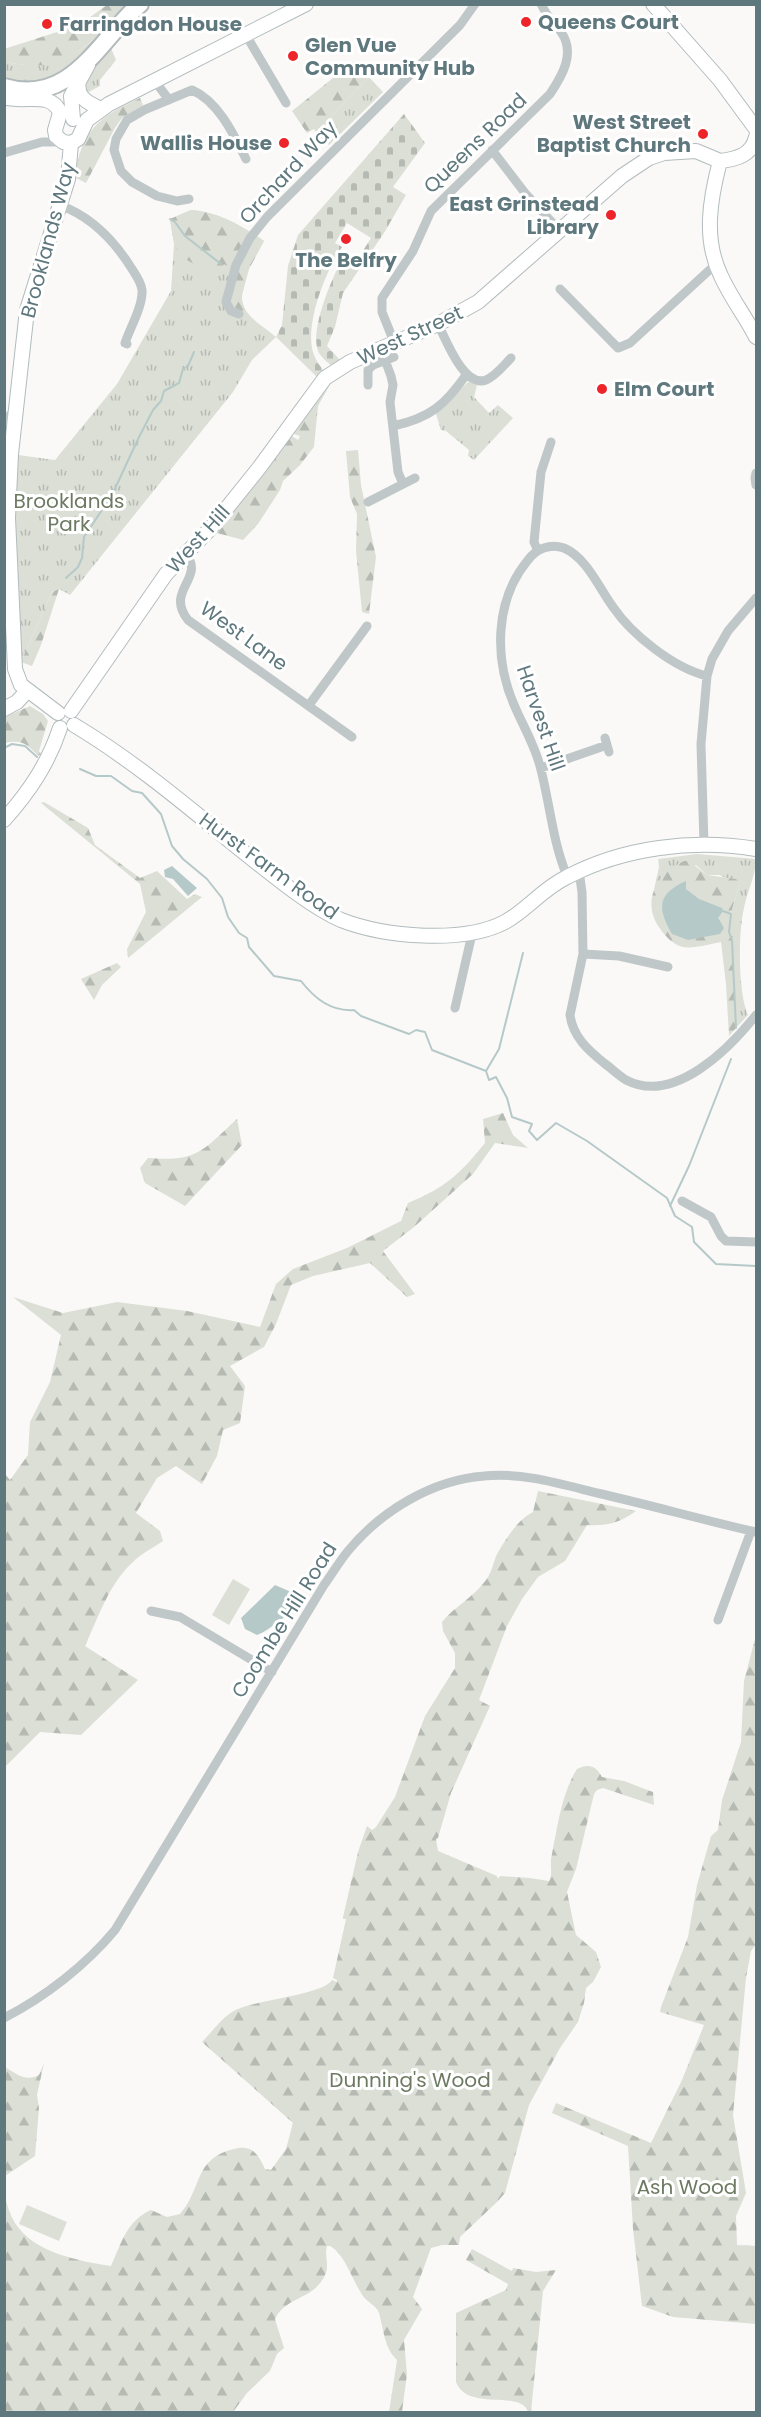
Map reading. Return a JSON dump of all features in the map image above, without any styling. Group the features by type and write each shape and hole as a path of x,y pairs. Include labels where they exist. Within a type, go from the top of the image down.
{"highway":[{"path":"4,87 28,90 51,86 77,72 140,4"}],"street":[{"path":"76,123 103,105 246,36 306,4"},
{"name":"Orchard Way","path":"239,314 231,311 226,302 236,265 250,238 323,159 460,24 476,4"},
{"name":"Queens Road","path":"403,484 398,472 390,402 393,385 391,353 381,312 382,298 413,251 435,206 550,94 567,63 566,40 541,4"},
{"path":"653,4 720,80 756,129"},
{"path":"246,36 285,102"},
{"path":"4,153 42,142 67,143 78,139 71,96 92,58"},
{"path":"80,78 78,89 80,96 103,105"},
{"path":"155,81 169,100"},
{"path":"265,90 274,84"},
{"path":"189,199 177,201 151,193 129,180 121,171 115,157 116,139 127,120 144,110 192,90 202,94 227,124 246,159"},
{"path":"4,97 19,100 51,100 58,106 60,113 56,136 67,143"},
{"path":"42,142 65,118 76,123"},
{"path":"756,137 753,153 720,161 711,197 710,214 711,243 716,264 724,283 756,337"},
{"name":"Brooklands Way","path":"64,712 27,691 17,678 8,496 10,418 27,310 68,179 67,143"},
{"path":"492,150 531,200 560,231"},
{"name":"West Street","path":"332,372 391,353 478,302 622,176 649,158 664,153 696,151 720,161"},
{"path":"59,205 74,210 105,233 124,256 140,282 141,298 125,343 127,344"},
{"path":"560,289 618,348 630,343 716,264"},
{"path":"438,324 451,353 466,375 479,381 484,380 506,359"},
{"path":"368,385 368,370 391,353"},
{"name":"West Hill","path":"64,712 166,574 210,529 287,432 320,384 332,372"},
{"path":"393,426 413,422 434,411 452,394 466,375"},
{"path":"551,442 542,472 534,542 538,551 556,546 576,556 625,623 659,652 707,676"},
{"path":"756,473 756,484"},
{"path":"369,502 415,478"},
{"name":"Harvest Hill","path":"538,551 520,569 506,600 501,624 500,649 514,705 530,736 541,768 561,861 573,874 582,892 583,954 570,1016 572,1025 582,1042 627,1081 663,1086 684,1078 714,1059 732,1043 756,1015"},
{"name":"West Lane","path":"185,553 192,561 193,567 182,591 181,600 184,615 188,620 352,737"},
{"path":"704,844 701,744 707,676 712,659 728,631 756,598"},
{"path":"309,705 367,627"},
{"path":"4,710 17,702 27,691"},
{"path":"4,820 23,799 67,727 56,724 55,718 64,712"},
{"name":"Hurst Farm Road","path":"67,727 152,778 262,867 321,909 360,927 441,936 472,934 506,922 549,886 573,874 623,856 704,844 756,849"},
{"path":"541,768 607,745"},
{"path":"455,1008 472,934"},
{"path":"583,954 619,956 668,967"},
{"path":"682,1201 711,1218 726,1241 756,1242"},
{"name":"Coombe Hill Road","path":"4,2018 31,2004 102,1946 115,1930 324,1585 348,1551 373,1525 395,1508 453,1482 484,1476 514,1476 563,1485 754,1532"},
{"path":"718,1620 754,1532"},
{"path":"151,1611 180,1617 272,1672"}],"green space":[{"path":"107,5 133,5 70,57 60,62 37,65 5,62 4,49 79,25"},
{"path":"120,17 95,47 47,84 5,82 4,62 42,65 69,57"},
{"path":"111,48 116,60 100,80 100,86 87,93 84,78 106,49"},
{"path":"354,61 369,77 334,113 319,136 314,129 307,133 292,111"},
{"path":"369,77 383,92 329,145 319,136 334,113"},
{"path":"140,98 143,105 122,118 86,183 74,177 82,147 94,127 113,112"},
{"path":"404,114 425,143 393,187 406,195 384,233 343,293 335,327 327,346 341,361 332,366 320,355 316,344 323,306 342,260 349,255 359,257 371,238 347,223 335,243 342,247 323,284 311,330 314,355 324,371 317,377 276,337 282,325 288,266 298,235"},
{"name":"Brooklands Park","path":"191,210 221,217 264,241 246,276 242,295 243,304 253,319 276,337 252,360 233,392 70,595 59,589 52,592 21,662 14,519 18,455 55,460 117,384 171,291 174,244 170,219"},
{"path":"191,210 221,217 264,241 249,269 241,299 245,314 231,305 236,272 224,264 219,273 215,274 187,260 177,250 170,219"},
{"path":"333,379 318,406 314,447 283,481 280,490 258,524 243,540 217,533 292,436 298,440 300,436 294,434 317,398"},
{"path":"469,381 477,385 474,397 489,413 498,405 513,418 474,460 468,456 469,450 446,431 441,430 436,414"},
{"path":"358,450 361,485 376,557 369,614 362,612 356,551 357,514 350,497 346,451"},
{"path":"59,589 32,666 21,662 52,592"},
{"path":"30,706 43,714 48,721 39,751 41,754 38,756 24,744 5,743 5,717"},
{"path":"44,802 88,828 95,845 140,878 157,871 187,899 195,894 202,897 128,958 127,949 146,912 140,884 41,803"},
{"path":"697,854 756,859 755,871 744,908 741,932 742,992 748,1015 736,1028 730,926 740,884 719,875 707,875 696,865 660,881 653,894 659,867 658,859"},
{"path":"684,861 689,861 707,875 736,879 740,884 730,926 736,1028 729,1036 721,942 692,947 676,944 661,930 652,910 654,890 659,881 666,873"},
{"path":"117,963 121,967 102,985 94,1000 81,979"},
{"path":"503,1113 513,1135 528,1148 495,1143 473,1174 414,1227 383,1251 415,1294 407,1297 370,1263 313,1276 291,1285 276,1324 264,1347 230,1366 245,1386 240,1423 223,1430 217,1456 202,1484 176,1466 157,1478 136,1513 160,1531 163,1541 135,1560 124,1571 105,1602 85,1646 138,1680 81,1735 40,1732 5,1767 5,1474 10,1480 28,1455 30,1422 50,1382 61,1335 13,1297 63,1313 117,1302 187,1311 260,1327 276,1284 293,1269 347,1248 401,1221 408,1203 451,1179 485,1143 483,1119"},
{"path":"237,1119 242,1145 185,1206 145,1183 140,1168 148,1158 165,1159 189,1156 207,1146"},
{"name":"Dunning's Wood","path":"538,1491 636,1511 613,1523 587,1525 565,1561 538,1577 522,1599 507,1626 479,1700 490,1706 451,1793 436,1839 438,1851 497,1876 498,1879 500,1876 549,1881 560,1812 577,1769 585,1766 597,1770 602,1777 624,1781 653,1792 654,1805 603,1788 594,1794 576,1869 567,1892 576,1935 596,1952 601,1967 593,1982 586,1988 578,2022 560,2048 529,2105 505,2193 460,2237 459,2245 442,2245 431,2248 413,2297 422,2309 404,2340 407,2374 402,2412 389,2412 397,2360 387,2344 379,2313 363,2296 340,2255 327,2246 326,2272 320,2283 307,2294 286,2306 275,2319 284,2348 277,2354 270,2371 247,2393 233,2412 5,2412 5,2196 15,2223 34,2242 58,2254 111,2266 130,2226 143,2214 151,2210 167,2217 180,2214 205,2167 212,2160 234,2149 245,2148 257,2155 265,2169 271,2170 286,2149 293,2123 202,2042 232,2012 255,2004 315,1990 332,1980 337,1982 333,1978 346,1919 343,1917 358,1852 367,1826 372,1830 376,1827 395,1797 425,1716 455,1668 455,1653 443,1631 442,1622 486,1580 508,1536 527,1515 533,1512"},
{"path":"233,1579 250,1589 229,1625 212,1615"},
{"name":"Ash Wood","path":"756,1635 756,1944 751,1951 746,1978 733,2115 746,2193 736,2216 737,2245 756,2246 756,2324 673,2317 642,2306 633,2229 628,2146 552,2113 556,2103 651,2143 682,2080 704,2025 660,2012 688,1937 697,1885 711,1836 718,1830 722,1800 741,1742 744,1681"},
{"path":"44,2063 37,2095 39,2108 35,2156 5,2176 5,2067 30,2078 39,2075"},
{"path":"27,2205 67,2222 59,2241 19,2224"},
{"path":"472,2249 512,2271 513,2268 536,2272 556,2270 543,2291 531,2412 515,2402 471,2396 462,2391 456,2382 456,2313 506,2290 508,2284 466,2260"}],"shaded area":[{"path":"172,866 197,888 188,896 173,879 165,877 164,870"},
{"path":"686,881 686,889 699,899 722,908 723,911 718,918 724,928 720,934 688,940 672,934 664,917 662,903 669,891"},
{"path":"275,1585 305,1598 297,1612 286,1616 257,1635 245,1629 241,1618"}],"waterway":[{"path":"170,219 185,236 221,264"},
{"path":"66,578 78,567 82,558 84,537 112,495 153,410 161,401 164,391 179,383 183,369 188,366 194,352"},
{"path":"4,748 12,744 25,746 37,757"},
{"path":"80,769 96,776 111,776 132,791 142,793 161,814 172,846 183,859 207,879 222,898 228,917 239,933 247,938 249,947 274,976 301,981 317,998 338,1009 354,1010 361,1016 409,1034 416,1030 425,1032 432,1050 486,1071"},
{"path":"723,911 731,914 729,932 732,940 736,1028"},
{"path":"523,953 499,1049 486,1071 489,1080 496,1077 507,1098 512,1117 532,1124 529,1131 537,1140 556,1123 587,1141 667,1198 675,1216 692,1227 694,1242 716,1264 756,1266"},
{"path":"670,1206 689,1166 731,1059"}],"place":[{"name":"Queens Court","path":"526,22"},
{"name":"Farringdon House","path":"47,24"},
{"name":"Glen Vue Community Hub","path":"293,56"},
{"name":"West Street Baptist Church","path":"703,134"},
{"name":"Wallis House","path":"284,143"},
{"name":"East Grinstead Library","path":"611,215"},
{"name":"The Belfry","path":"346,239"},
{"name":"Elm Court","path":"602,389"}]}
